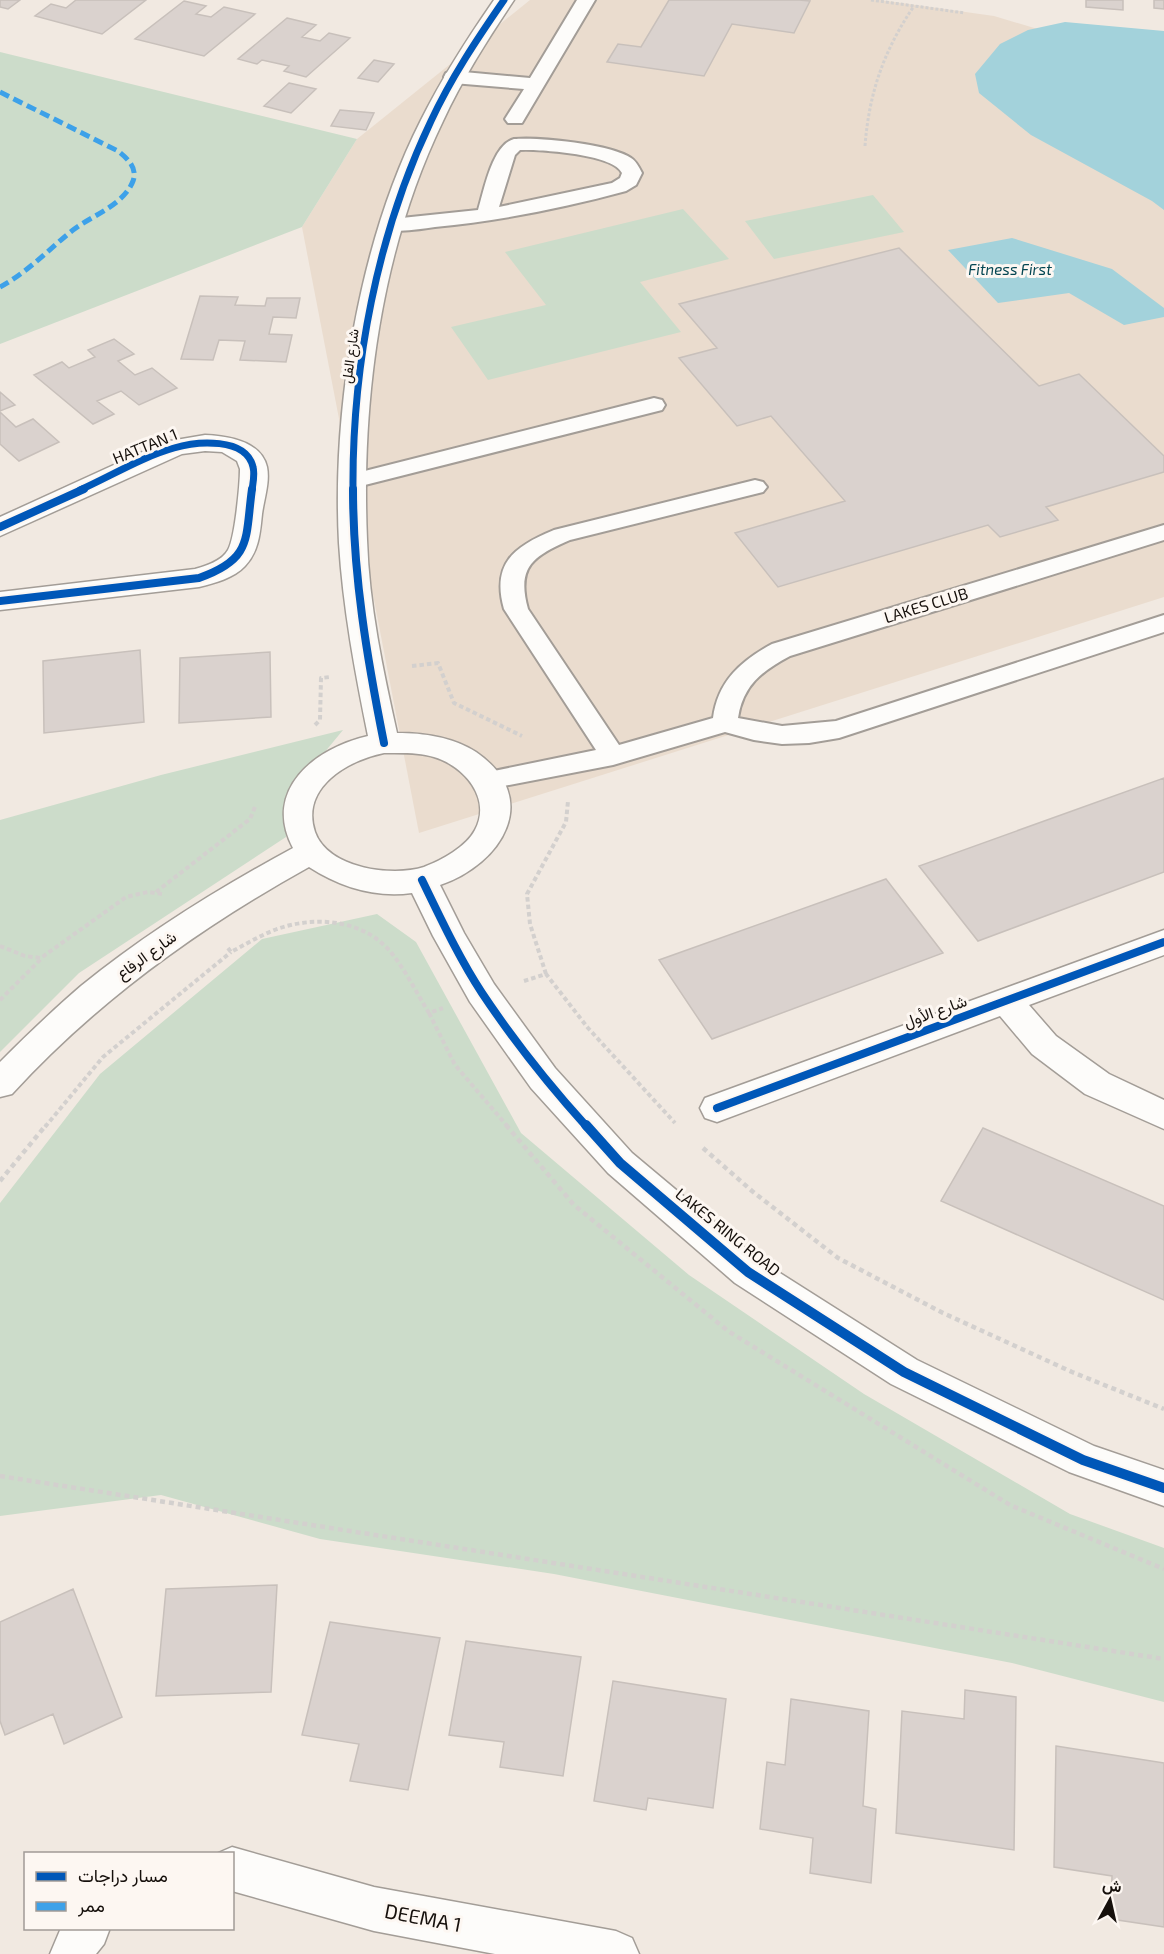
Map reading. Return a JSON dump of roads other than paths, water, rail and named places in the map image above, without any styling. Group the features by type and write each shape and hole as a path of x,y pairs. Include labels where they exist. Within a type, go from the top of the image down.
{"street":[{"name":"شارع الفل","path":"384,743 360,605 354,542 353,481 356,411 364,345 376,284 392,225 430,123 453,77 504,0"},
{"name":"HATTAN 1","path":"0,527 173,448 193,443 213,443 232,447 246,455 253,466 245,542 237,557 221,570 199,578 0,601"},
{"path":"384,743 417,743 446,749 471,762 488,780 496,804 493,828 479,850 454,868 422,880 390,883 358,879 331,868 311,852 298,830 297,806 307,784 326,765 354,750 384,743"},
{"name":"شارع الرفاع","path":"0,1084 102,987 198,917 253,883 311,852"},
{"name":"LAKES RING ROAD","path":"422,880 448,936 482,993 543,1078 620,1163 748,1272 904,1372 1083,1460 1164,1488"},
{"name":"شارع الأول","path":"717,1108 1164,942"},
{"path":"1006,1000 1044,1045 1097,1084 1164,1115"},
{"name":"DEEMA 1","path":"234,1870 374,1909 616,1954"},
{"path":"73,1954 78,1941 87,1930"}],"lane":[{"path":"515,119 586,0"},
{"path":"453,77 536,84"},
{"path":"392,225 486,216 577,199 619,187 629,181 632,173 629,166 621,160 608,156 534,144 514,145 506,154 486,216"},
{"path":"353,481 654,405"},
{"path":"613,756 516,609 509,592 511,574 522,558 539,544 562,535 755,487"},
{"name":"LAKES CLUB","path":"725,723 726,702 738,681 756,664 782,650 1164,532"},
{"path":"488,780 551,770 613,756 725,723 752,733 781,735 811,735 839,729 1164,623"}],"water":[{"path":"1065,22 1164,31 1164,210 1152,201 1031,135 979,93 975,74 1000,44 1028,30"},
{"name":"Fitness First","path":"1012,238 1112,269 1164,308 1164,317 1124,325 1069,293 998,303 948,250"}]}
